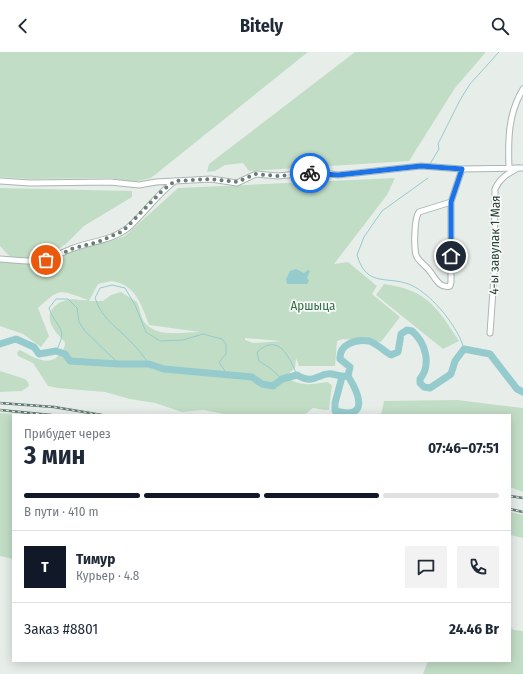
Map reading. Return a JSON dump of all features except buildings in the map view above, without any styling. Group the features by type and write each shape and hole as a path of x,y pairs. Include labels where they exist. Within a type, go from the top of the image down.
{"street":[{"path":"509,168 510,122 515,102 523,89"},
{"path":"0,181 110,182 139,185 156,182 211,179 237,182 256,174 278,176 317,172 338,175 421,166 462,169 521,168"},
{"name":"4-ы завулак 1 Мая","path":"490,333 494,276 495,189 499,181 505,175 521,168"},
{"path":"451,202 419,212 416,220 416,254 418,260 428,268 440,284 446,287 450,286 451,282 451,202 462,169"},
{"path":"0,259 31,262 46,260 56,257 71,249 98,242 123,231 163,190 175,181"}],"green space":[{"path":"0,52 308,52 151,178 134,182 110,178 29,179 0,177"},
{"path":"355,52 486,52 455,88 409,161 249,171 243,163 225,165 215,171 207,172 209,164"},
{"path":"395,178 387,195 334,264 348,262 377,286 372,294 400,317 381,342 343,339 337,341 335,366 299,366 296,358 295,368 288,374 288,378 302,384 327,382 332,385 329,410 313,408 305,414 225,414 203,410 182,412 155,403 130,399 105,392 48,386 33,363 18,356 17,352 20,350 44,361 54,359 63,350 65,342 52,327 50,321 51,312 59,303 64,301 72,299 88,300 61,292 51,296 38,308 49,336 41,347 23,334 0,326 0,260 29,262 98,240 105,243 125,236 178,188","holes":["112,281 120,283 132,291 140,303 149,325 200,332 171,333 157,331 150,328 145,323 137,302 121,292 111,295 103,301 89,301 98,284","245,338 281,341 253,343 245,340"]},
{"path":"0,188 132,191 132,197 84,226 66,244 50,254 34,260 11,258 0,246"},
{"path":"384,284 411,291 429,302 444,319 459,341 443,349 376,295"},
{"path":"0,371 25,379 29,386 22,391 0,392"},
{"path":"457,400 523,408 523,492 511,487 511,414 381,414 384,401"},
{"path":"0,413 14,414 12,414 12,559 0,556"},
{"path":"511,512 523,515 523,538 511,535"},
{"path":"511,628 514,630 523,631 523,674 423,674 428,662 511,662"}],"water":[{"path":"296,269 304,273 308,270 310,271 307,278 309,281 307,284 287,284 286,279 290,271"}],"waterway":[{"path":"430,164 439,149 438,144 460,100 470,84 499,52"},
{"path":"428,178 382,211 364,237 357,255 361,266 373,277 413,286 429,297 451,322 464,349"},
{"path":"149,364 135,346 111,323 98,306 95,298 100,288 112,285 125,288 135,305 146,332 160,341 183,340 203,334 222,339 226,344 226,354 219,362 227,374"},
{"path":"56,351 60,343 62,333 49,308 56,299 68,299 77,308 79,322 85,331 119,364"},
{"name":"Аршыца","path":"0,344 16,339 34,347 39,354 56,351 65,354 70,361 149,364 164,369 252,377 262,384 273,386 282,379 297,375 308,379 327,374 348,376 350,367 340,359 340,354 345,346 354,342 369,341 391,355 398,352 401,334 407,330 412,331 417,336 423,347 426,367 420,379 420,383 424,387 430,388 451,374 455,361 464,349 490,354 517,389 523,392"},
{"path":"282,379 270,368 259,361 257,352 271,345 277,346 287,355 297,375"},
{"path":"342,377 335,403 335,411 346,413 353,412 357,409 359,404 356,391 348,376"}],"railway":[{"path":"0,403 54,407 96,414"},
{"path":"0,410 41,414"},
{"path":"511,496 523,498"},
{"path":"511,509 523,512"}],"way so far":[{"path":"46,260 56,257 71,249 98,242 123,231 130,226 163,190 175,181 222,179 237,182 256,174 278,176 310,173"}],"route":[{"path":"310,173 317,172 338,175 421,166 462,169 451,202 451,256"}]}
